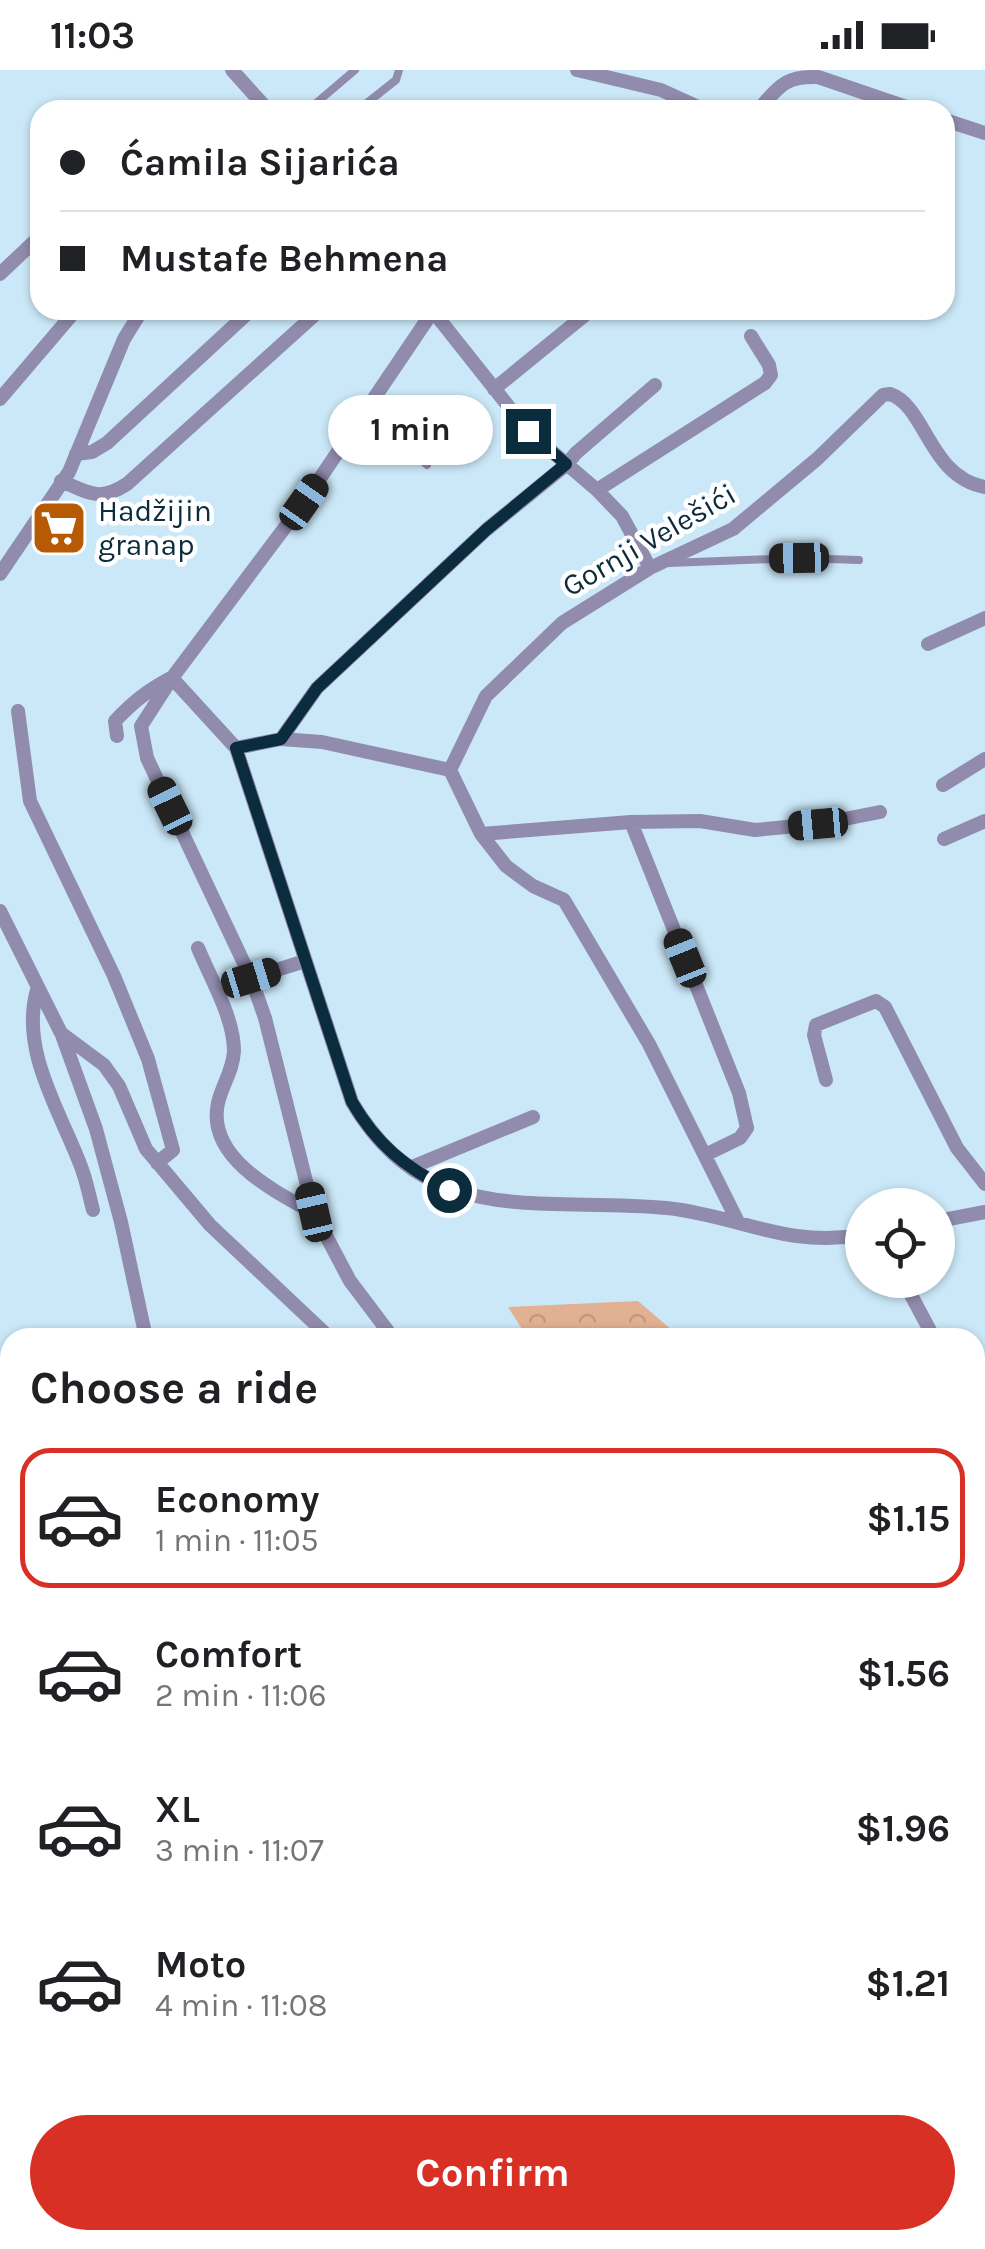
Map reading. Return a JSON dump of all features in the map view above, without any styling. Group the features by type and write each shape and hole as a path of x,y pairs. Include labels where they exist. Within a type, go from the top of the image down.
{"street":[{"path":"232,70 259,100"},
{"path":"577,70 661,90 683,100"},
{"path":"767,100 786,80 804,77 818,77 886,100"},
{"path":"955,123 985,133"},
{"path":"0,274 30,246"},
{"path":"0,399 67,320"},
{"path":"0,574 62,481 136,320"},
{"path":"76,454 92,452 107,444 240,320"},
{"path":"62,481 94,495 109,496 309,320"},
{"path":"386,1328 350,1281 314,1212 265,1018 251,978 147,758 141,736 146,715 304,502 425,320"},
{"path":"440,320 538,441 622,516 655,566"},
{"path":"494,389 579,320"},
{"path":"597,490 766,383 770,365 751,336"},
{"path":"281,739 317,688 486,530 655,385"},
{"name":"Gornji Velešići","path":"450,770 486,696 562,623 655,566 733,530 817,459 883,395 903,401 933,448 965,483 985,486"},
{"path":"928,644 985,618"},
{"path":"117,736 115,721 145,691 172,678"},
{"path":"172,678 236,748 352,1102 379,1142 449,1190 480,1199 668,1208 800,1239 845,1238"},
{"path":"18,711 30,800 114,976 166,1116 174,1150 157,1162"},
{"path":"236,748 281,739 322,742 450,770 480,834 506,866 533,886 564,900 650,1044 738,1222"},
{"path":"943,786 985,760"},
{"path":"480,834 630,822 700,821 755,830 818,824 880,812"},
{"path":"630,822 739,1093 748,1128 740,1138 705,1155"},
{"path":"944,839 985,822"},
{"path":"0,912 61,1033 96,1129 144,1328"},
{"path":"198,948 224,1011 234,1048 232,1072 217,1105 221,1134 241,1168 314,1212"},
{"path":"251,978 305,961"},
{"path":"38,990 31,1011 37,1054 82,1168 93,1210"},
{"path":"826,1080 814,1035 816,1025 876,1001 885,1007 957,1148 985,1184"},
{"path":"61,1033 104,1064 119,1086 146,1148 210,1225 319,1328"},
{"path":"412,1168 534,1117"},
{"path":"955,1218 984,1214"},
{"path":"913,1298 929,1328"}],"lane":[{"path":"320,100 354,70"},
{"path":"371,100 396,80 399,70"},
{"path":"365,412 427,465"},
{"path":"655,566 799,558 859,560"}],"green space":[{"path":"638,1301 670,1328 521,1328 508,1307"}],"place":[{"name":"Hadžijin granap","path":"59,528"}],"route":[{"path":"449,1190 379,1142 352,1102 236,748 281,739 317,688 486,530 566,464 528,431"}]}
